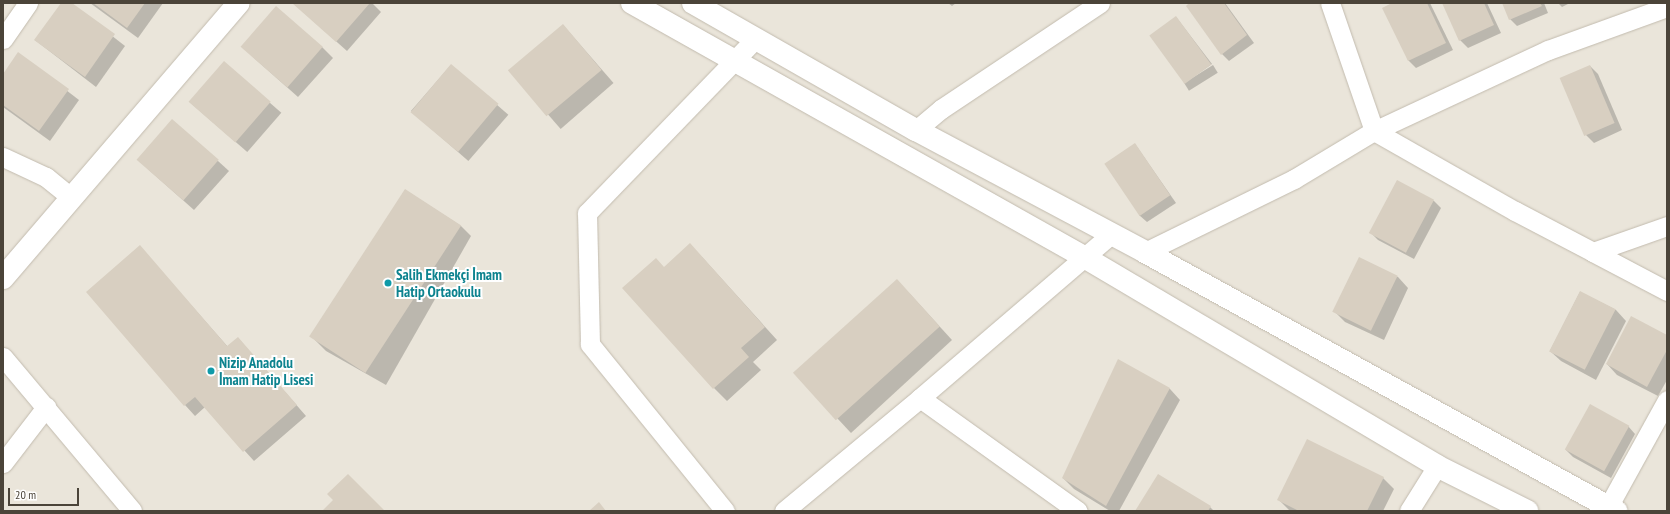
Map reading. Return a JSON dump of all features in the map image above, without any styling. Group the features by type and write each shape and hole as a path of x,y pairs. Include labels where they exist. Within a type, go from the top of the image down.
{"street":[{"path":"3,39 28,3"},
{"path":"3,278 239,3"},
{"path":"632,3 1084,257 1437,466 1527,511"},
{"path":"916,130 941,109 1100,3"},
{"path":"1330,3 1374,131 1515,211 1667,291"},
{"path":"708,6 756,38 916,130 1110,235 1145,252 1612,509 1667,400"},
{"path":"1145,252 1294,179 1374,131 1548,50 1667,7"},
{"path":"725,511 590,344 587,213 756,38"},
{"path":"3,158 46,177 72,198"},
{"path":"1593,252 1667,226"},
{"path":"784,511 920,398 1110,235"},
{"path":"3,357 132,511"},
{"path":"920,398 1078,511"},
{"path":"3,463 46,407"},
{"path":"1409,511 1437,466"}],"shaded area":[{"path":"3,3 1667,3 1667,511 3,511"}],"building":[{"path":"61,3 72,3 115,34 85,77 34,40"},
{"path":"93,3 145,3 127,28"},
{"path":"292,3 370,3 336,42"},
{"path":"1189,3 1224,3 1247,35 1221,55 1186,6"},
{"path":"1392,3 1427,3 1446,43 1408,61 1382,8"},
{"path":"1442,3 1484,3 1494,25 1459,41"},
{"path":"1502,3 1540,3 1542,6 1509,20"},
{"path":"276,6 323,47 287,87 241,47"},
{"path":"1176,16 1211,65 1185,84 1149,35"},
{"path":"563,24 602,70 546,116 508,70"},
{"path":"18,52 69,89 39,131 3,105 3,74"},
{"path":"224,61 271,102 235,142 189,102"},
{"path":"451,64 498,104 458,152 411,112"},
{"path":"1590,65 1615,123 1584,136 1560,78"},
{"path":"172,119 219,160 183,200 137,160"},
{"path":"1135,143 1170,195 1140,216 1104,164"},
{"path":"1397,180 1434,200 1406,253 1369,233"},
{"name":"Salih Ekmekçi İmam Hatip Ortaokulu","path":"405,189 461,225 365,373 309,337"},
{"path":"690,243 765,327 741,348 749,357 713,389 622,288 656,258 664,267"},
{"name":"Nizip Anadolu İmam Hatip Lisesi","path":"140,245 227,346 238,337 297,405 243,452 195,397 184,406 86,292"},
{"path":"1359,257 1398,276 1371,331 1332,312"},
{"path":"897,279 940,327 836,420 793,373"},
{"path":"1580,291 1616,309 1585,370 1549,352"},
{"path":"1631,316 1667,335 1667,350 1647,387 1606,364"},
{"path":"1118,359 1170,388 1106,506 1062,478"},
{"path":"1590,404 1629,426 1604,471 1565,449"},
{"path":"1307,439 1384,477 1367,511 1299,511 1277,500"},
{"path":"348,474 385,511 322,511 333,500 327,494"},
{"path":"1158,474 1211,506 1208,511 1135,511"},
{"path":"599,502 606,511 589,511"}],"place":[{"name":"Salih Ekmekçi İmam Hatip Ortaokulu","path":"388,283"},
{"name":"Nizip Anadolu İmam Hatip Lisesi","path":"211,371"}]}
